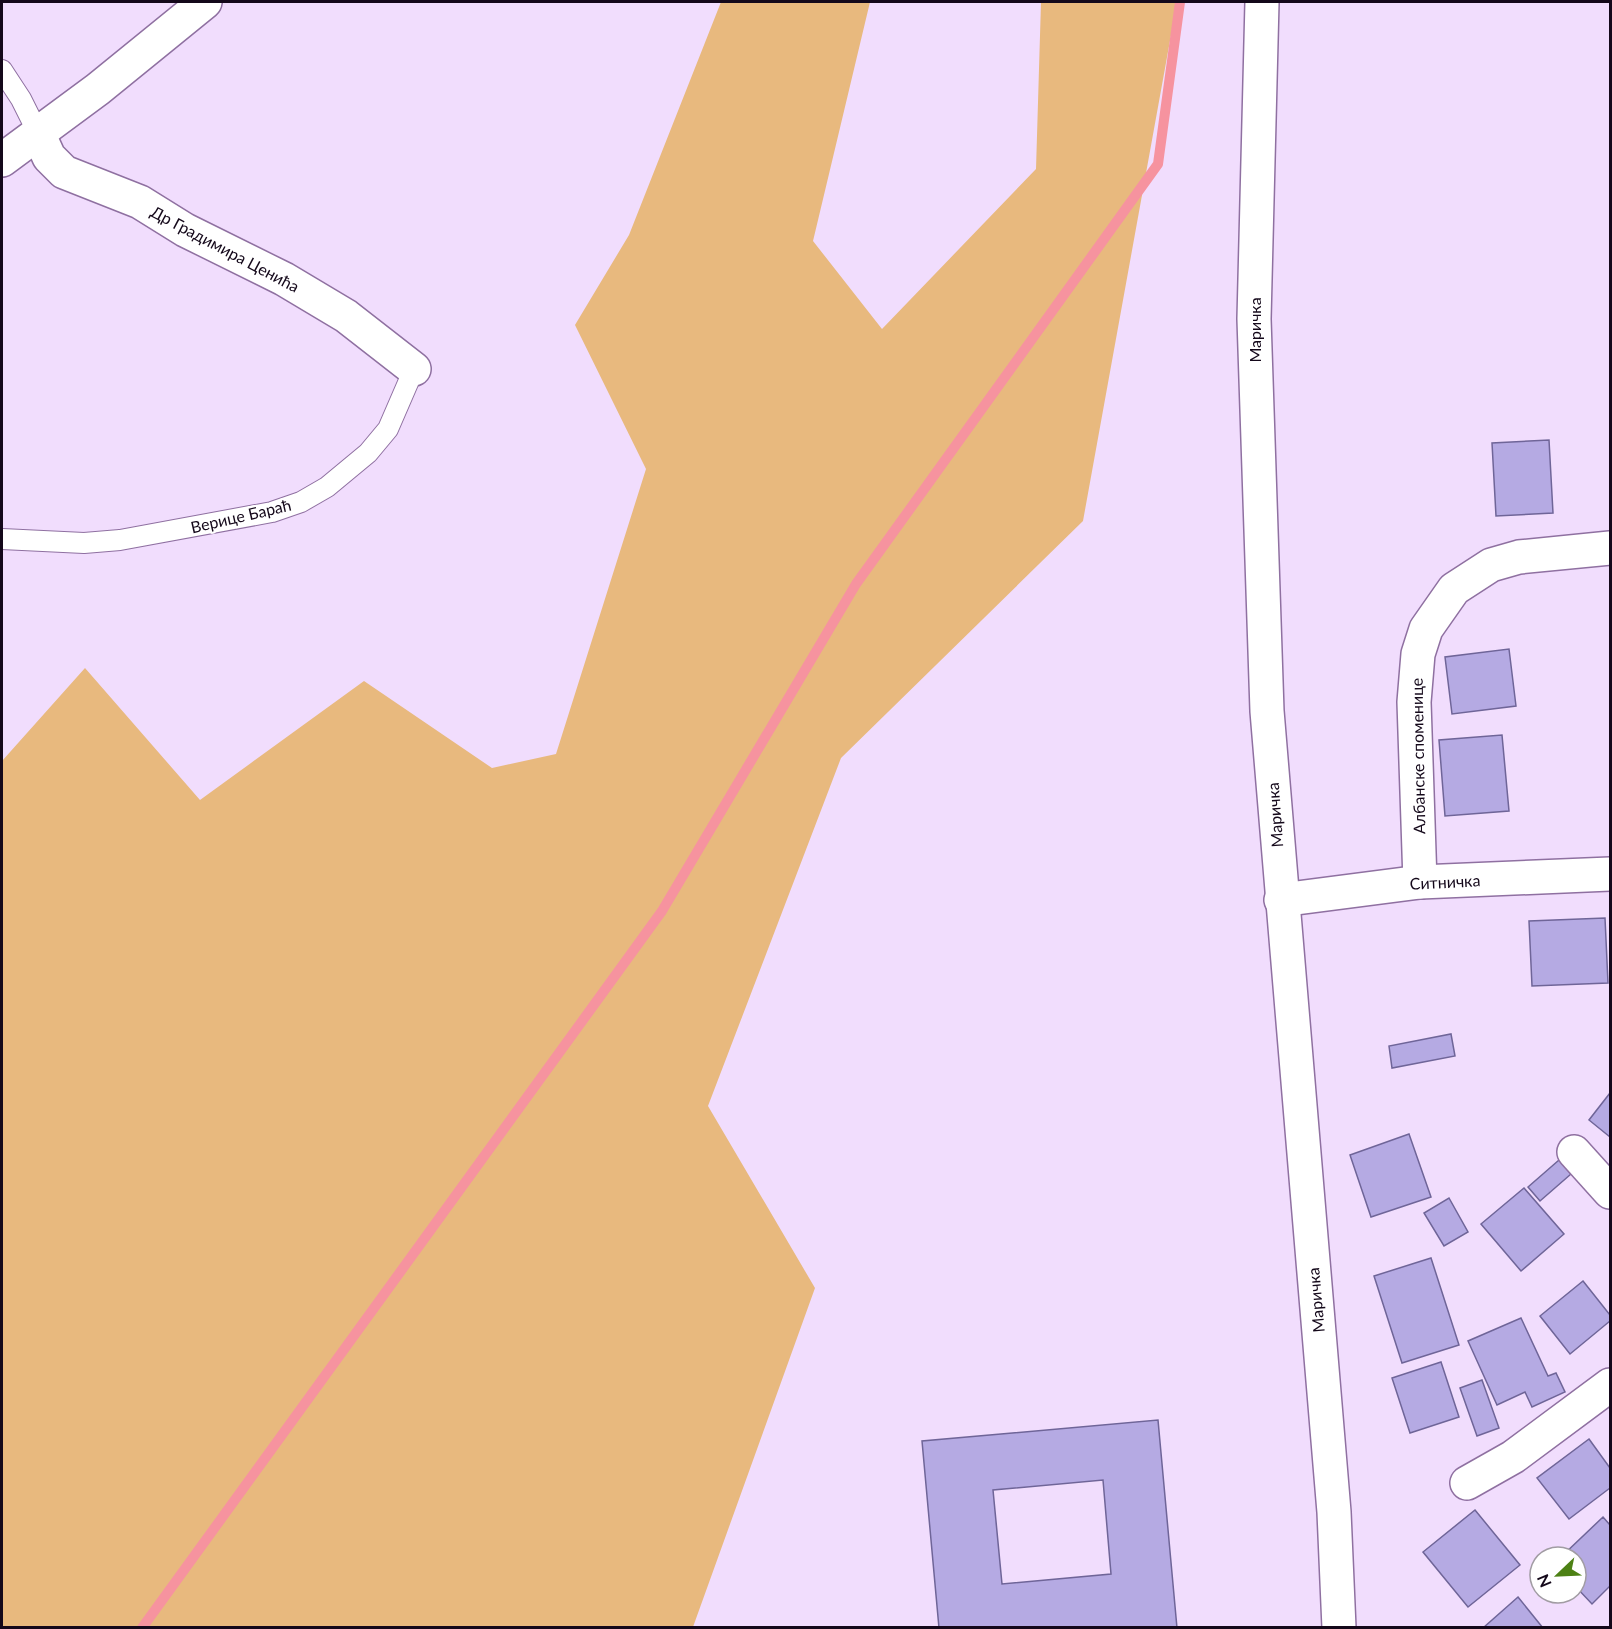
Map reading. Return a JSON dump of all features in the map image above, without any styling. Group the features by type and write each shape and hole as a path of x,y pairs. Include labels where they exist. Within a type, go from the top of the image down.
{"street":[{"path":"2,160 39,135 204,2"},
{"name":"Маричка","path":"1262,2 1254,331 1266,700 1334,1512 1340,1628"},
{"name":"Др Градимира Ценића","path":"39,135 49,157 64,172 140,202 185,230 284,279 346,316 414,369"},
{"name":"Албанске споменице","path":"1420,882 1414,702 1418,654 1426,629 1454,589 1491,565 1519,557 1611,548"},
{"name":"Ситничка","path":"1281,900 1420,882 1611,874"},
{"path":"1574,1152 1611,1192"},
{"path":"1467,1483 1513,1457 1611,1385"}],"lane":[{"path":"2,70 21,99 39,135"},
{"name":"Верице Бараћ","path":"2,539 84,543 156,536 209,522 272,512 301,502 334,482 368,453 388,429 414,369"}],"shaded area":[{"path":"721,2 870,2 813,241 882,329 1036,169 1041,2 1177,2 1083,521 841,758 708,1106 815,1288 693,1627 2,1627 2,761 85,668 200,800 364,681 492,768 556,754 646,469 575,325 629,235"}],"building":[{"path":"1549,440 1553,513 1496,516 1492,443"},
{"path":"1509,649 1516,706 1452,714 1445,657"},
{"path":"1502,735 1509,811 1445,816 1439,740"},
{"path":"1605,918 1608,983 1532,986 1529,921"},
{"path":"1451,1034 1455,1056 1392,1068 1389,1046"},
{"path":"1610,1093 1610,1137 1589,1120"},
{"path":"1409,1134 1431,1197 1371,1217 1350,1155"},
{"path":"1559,1160 1571,1174 1540,1201 1528,1187"},
{"path":"1524,1188 1564,1234 1521,1271 1481,1224"},
{"path":"1449,1198 1468,1232 1444,1246 1424,1213"},
{"path":"1431,1258 1459,1345 1402,1363 1374,1276"},
{"path":"1583,1281 1610,1315 1610,1321 1570,1354 1540,1316"},
{"path":"1521,1318 1548,1376 1556,1373 1565,1392 1532,1407 1525,1392 1497,1405 1468,1341"},
{"path":"1441,1362 1459,1417 1410,1433 1392,1378"},
{"path":"1482,1380 1499,1428 1477,1436 1460,1388"},
{"path":"1158,1420 1177,1628 939,1628 922,1441","holes":["1103,1480 1111,1574 1002,1584 993,1490"]},
{"path":"1589,1439 1610,1468 1610,1488 1569,1519 1537,1478"},
{"path":"1475,1510 1520,1565 1468,1607 1423,1552"},
{"path":"1603,1517 1610,1525 1610,1586 1592,1604 1588,1600 1588,1545 1574,1545"},
{"path":"1518,1597 1543,1628 1483,1628"}],"waterway":[{"path":"142,1628 662,911 856,584 1158,164 1180,2"}]}
